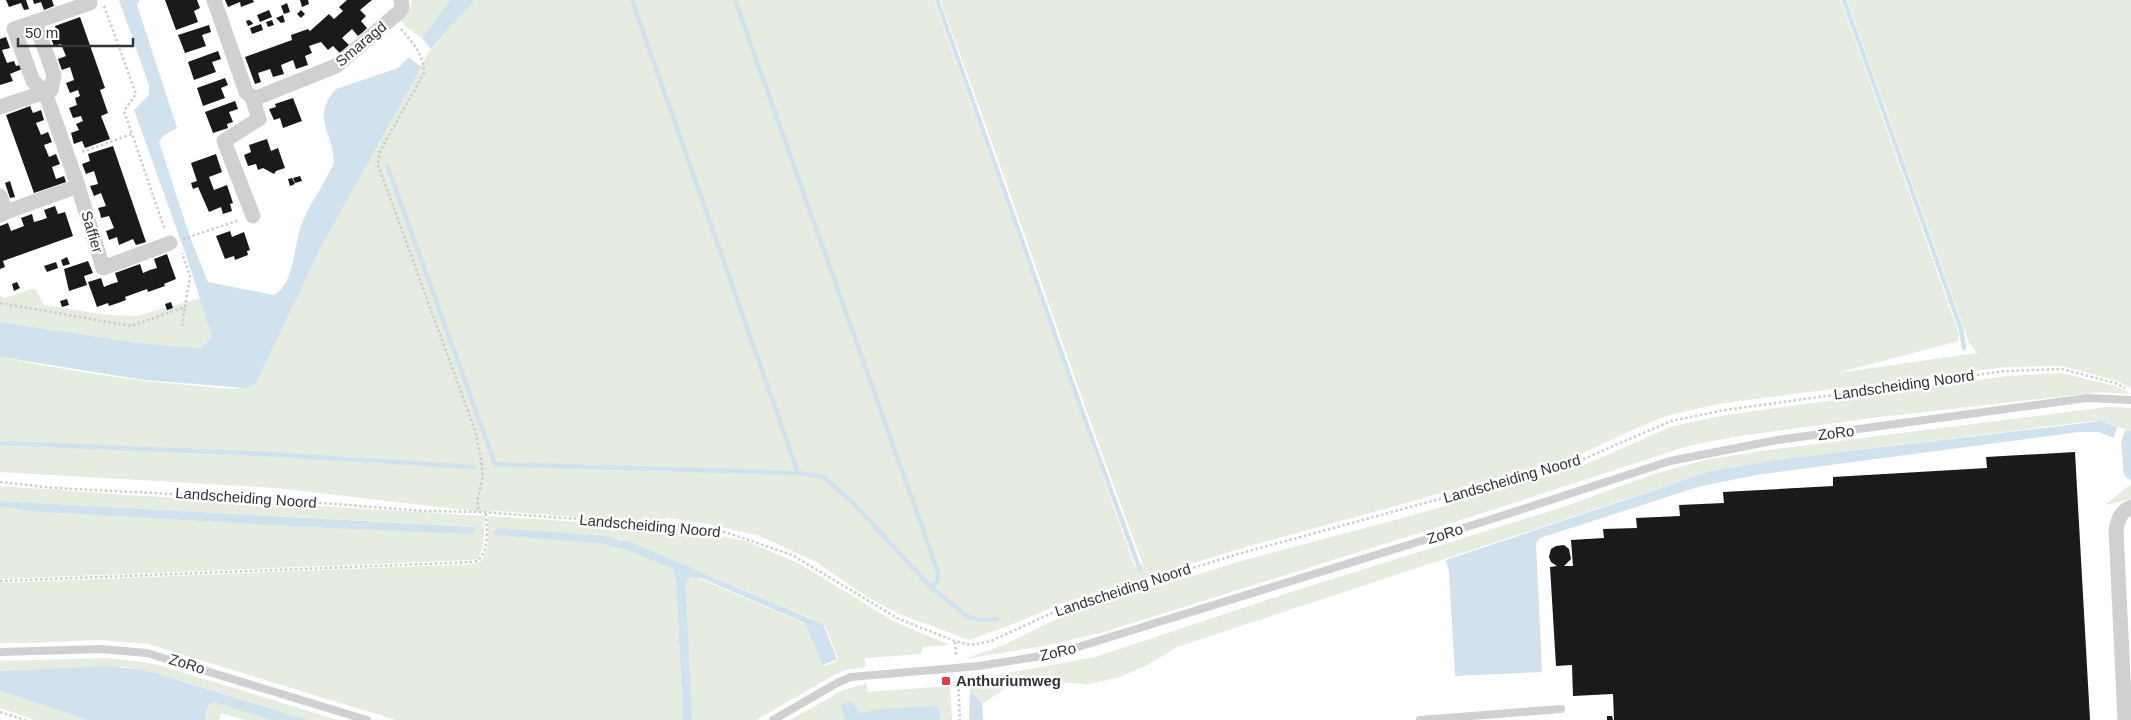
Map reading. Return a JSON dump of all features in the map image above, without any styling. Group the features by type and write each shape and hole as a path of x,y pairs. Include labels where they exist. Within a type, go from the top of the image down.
{"street":[{"path":"214,0 246,92 252,97 259,119 224,141 253,216"},
{"name":"Smaragd","path":"252,97 261,96 336,66 402,8 401,0"},
{"name":"Saffier","path":"96,2 14,28 33,81 45,92 78,186 103,268 170,243"},
{"path":"0,107 51,90 54,75 35,22"},
{"path":"0,196 3,214 78,186"},
{"path":"2125,720 2116,530 2118,518 2125,510 2131,508"}],"lane":[{"name":"ZoRo","path":"773,720 852,677 979,666 1035,658 1078,648 1489,520 1670,461 1777,440 2088,398 2131,400"},
{"name":"ZoRo","path":"0,652 101,649 147,653 366,720"},
{"path":"1420,720 1561,709"}],"path":[{"path":"96,2 136,94 124,111 132,134"},
{"path":"392,18 420,55 424,64 424,73 379,153 378,165 476,433 482,475 482,482 477,496 478,512"},
{"path":"170,243 253,216"},
{"path":"182,326 185,307"},
{"name":"Landscheiding Noord","path":"0,482 54,488 270,499 424,511 478,512 651,524 725,532 792,555 898,619 955,642 977,644 991,641 1063,608 1238,554 1579,461 1671,421 1725,410 2006,371 2062,369 2115,383 2131,391"},
{"path":"0,581 474,562 479,560 484,553 486,513"},
{"path":"0,712 25,720"}],"shaded area":[{"path":"412,0 450,0 422,38 405,26 400,19 411,6"},
{"path":"475,0 934,0 1135,567 1143,564 940,0 1841,0 1959,334 1958,341 1837,373 1977,353 1969,343 1847,0 2131,0 2131,388 2117,381 2062,366 2006,367 1724,403 1669,415 1576,456 1246,547 1062,603 1016,623 969,640 897,613 869,598 816,562 760,536 708,524 669,518 643,522 497,511 481,512 277,488 0,472 0,357 99,374 174,384 242,388 256,384 320,249 428,53"},
{"path":"31,289 36,290 44,305 107,315 137,316 200,298 212,337 201,348 140,343 0,322 0,296 5,298"},
{"path":"2061,373 2115,386 2131,394 2101,392 1871,418 1739,436 1688,446 1489,511 1104,632 1044,646 965,659 1006,644 1063,616 1241,561 1410,516 1582,466 1673,426 1726,415 2008,376"},
{"path":"2107,407 2131,408 2131,431 2101,421 2084,422 1774,460 1711,471 1177,647 1147,665 1120,677 1089,684 1018,680 982,704 970,690 975,679 1095,657 1291,592 1566,506 1654,474 1705,460 1761,451"},
{"path":"2131,484 2131,499 2105,505"},
{"path":"0,486 485,516 483,547 478,559 470,560 0,579 0,507 39,512 323,528 476,527 0,501"},
{"path":"488,516 685,529 746,541 800,564 893,621 950,645 923,647 921,654 865,658 865,667 845,670 834,675 756,720 692,720 686,584 689,577 696,577 806,624 825,666 836,661 838,658 825,626 813,619 621,539 494,529 493,533 496,535 603,544 629,551 673,569 676,580 683,720 396,720 148,644 99,640 0,643 0,583 475,564 484,556 488,543"},
{"path":"107,658 162,666 338,720 308,720 183,681 125,667 0,671 0,661"},
{"path":"867,683 867,692 950,686 952,720 790,720 843,690"},
{"path":"0,691 88,720 35,720 0,708"},
{"path":"211,702 271,720 245,720 221,713 219,720 204,720"}],"water":[{"path":"119,0 140,0 137,5 177,128 164,135 159,142 191,240 208,282 274,295 281,289 290,272 303,221 334,163 331,142 324,117 328,99 336,89 398,68 409,57 421,67 320,249 256,384 245,388 144,380 0,357 0,322 140,343 201,348 212,337 187,258 134,110 149,95 149,85"},
{"path":"450,0 475,0 431,49 422,38"},
{"path":"2101,421 2117,427 2114,438 2099,432 2079,432 1756,475 1701,486 1540,538 1536,543 1542,672 1455,676 1449,571 1446,560 1711,471 1774,460"},
{"path":"2125,430 2131,431 2131,481 2124,475 2121,443"},
{"path":"0,501 474,527 476,530 474,534 304,527 39,512 0,507"},
{"path":"497,528 602,536 630,542 823,624 837,659 823,665 805,623 701,578 691,577 686,584 692,720 683,720 676,580 673,569 629,551 603,544 494,535 493,531"},
{"path":"108,666 159,674 308,720 271,720 214,702 209,705 204,720 88,720 0,691 0,671"},
{"path":"970,690 982,704 983,720 969,720"},
{"path":"852,701 860,713 881,709 935,706 939,708 940,720 845,720 841,705"}],"building":[{"path":"6,0 26,0 29,9 24,10 21,3 9,7"},
{"path":"33,0 52,0 54,6 44,10 41,2 34,4"},
{"path":"165,0 197,0 200,8 194,11 198,22 176,30"},
{"path":"225,0 253,0 254,2 241,7 240,2 228,7"},
{"path":"300,0 308,0 309,4 302,7"},
{"path":"347,0 372,0 360,10 366,16 361,21 367,28 358,36 352,29 342,38 349,45 340,53 333,46 328,50 321,42 309,46 312,53 305,56 308,65 296,69 293,60 281,65 284,74 273,77 270,69 258,73 261,82 255,84 245,57 292,40 291,35 308,29 310,31 329,14 334,19 343,11 339,7"},
{"path":"287,3 290,12 284,14 281,6"},
{"path":"269,10 272,17 260,22 257,15"},
{"path":"301,10 305,14 301,18 297,14"},
{"path":"283,15 285,22 281,23 276,18"},
{"path":"80,17 105,88 100,90 108,113 101,116 110,139 85,148 82,141 74,144 71,133 79,130 76,124 83,121 81,116 73,118 69,108 77,105 75,98 80,96 78,90 70,93 66,83 74,80 70,67 62,70 58,59 66,56 61,44 54,46 50,36 57,33 55,26"},
{"path":"249,20 253,24 248,26 246,21"},
{"path":"272,20 274,25 268,27 266,22"},
{"path":"261,24 263,30 252,34 250,28"},
{"path":"209,25 211,32 202,35 206,46 185,53 178,35"},
{"path":"6,37 10,48 2,50 7,63 14,61 16,66 20,65 22,69 10,74 13,81 0,85 0,39"},
{"path":"218,51 221,59 212,62 216,72 194,80 188,62"},
{"path":"225,78 228,85 221,88 225,98 203,106 197,88"},
{"path":"293,98 302,121 283,128 280,118 274,120 269,109 276,107 275,104"},
{"path":"235,101 238,109 229,112 233,122 227,124 228,128 213,133 205,112"},
{"path":"30,106 33,113 41,110 44,120 36,123 41,135 48,132 52,142 44,145 49,157 56,154 60,164 52,167 56,179 64,176 66,182 34,193 6,115"},
{"path":"267,139 271,151 278,148 285,168 276,171 274,174 263,168 258,170 256,164 248,166 244,155 251,152 249,145"},
{"path":"113,146 146,242 136,245 133,239 119,245 117,237 109,240 106,231 114,228 109,216 101,218 98,208 106,206 101,193 94,196 90,186 98,184 94,171 86,174 82,164 90,161 88,154"},
{"path":"216,154 222,172 209,177 214,190 227,185 233,203 230,204 232,211 223,214 221,207 209,212 198,187 193,189 191,183 197,181 191,163"},
{"path":"300,176 302,181 295,183 293,178"},
{"path":"292,178 295,184 290,186 288,179"},
{"path":"10,181 15,197 10,198 5,183"},
{"path":"55,206 58,214 65,212 73,236 3,261 5,267 0,269 0,226 8,223 11,231 24,226 21,218 32,214 34,222 47,218 44,210"},
{"path":"230,231 232,237 244,232 250,250 247,251 248,255 235,260 234,256 225,259 216,236"},
{"path":"167,254 176,279 164,284 165,286 148,292 147,289 125,297 126,300 118,303 109,306 108,303 97,307 88,282 101,278 104,287 118,282 115,273 140,264 143,273 157,268 154,259"},
{"path":"67,257 70,264 63,266 61,260"},
{"path":"88,261 93,273 84,276 87,285 69,291 64,269"},
{"path":"56,262 58,268 47,272 44,266"},
{"path":"17,282 20,288 14,291 12,284"},
{"path":"67,299 69,305 62,307 60,301"},
{"path":"171,302 173,308 167,310 165,304"},
{"path":"2075,452 2090,720 1614,720 1613,694 1573,696 1572,665 1556,666 1550,567 1557,566 1551,562 1549,557 1551,549 1556,546 1564,545 1569,549 1571,559 1564,566 1573,566 1571,540 1604,538 1603,529 1637,528 1636,518 1680,516 1679,505 1724,503 1723,492 1833,486 1833,477 1987,468 1986,457"},
{"path":"1607,716 1612,716 1613,720 1607,720"}],"waterway":[{"path":"632,0 798,473"},
{"path":"735,0 938,572 937,582 931,587"},
{"path":"937,0 1140,570"},
{"path":"1844,0 1961,329 1964,348"},
{"path":"387,165 495,464 798,473 824,477 853,503 931,587 968,617 981,620 997,619"},
{"path":"0,443 266,454 474,467"}],"place":[{"name":"Anthuriumweg","path":"946,681"}]}
